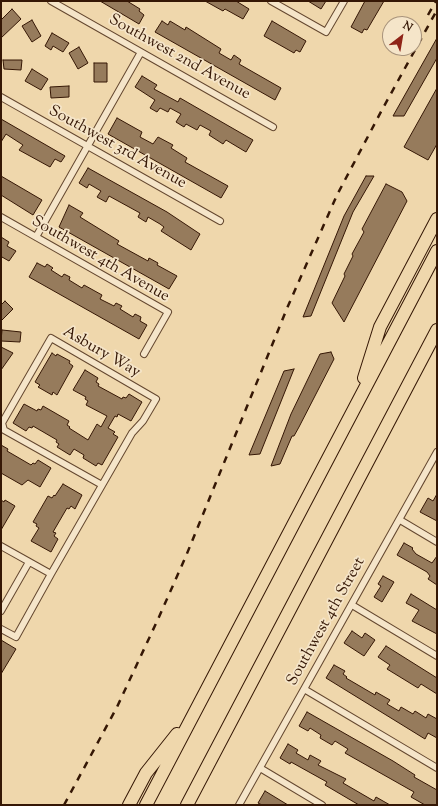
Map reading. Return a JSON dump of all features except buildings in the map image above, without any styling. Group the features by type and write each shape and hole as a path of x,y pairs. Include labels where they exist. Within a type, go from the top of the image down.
{"highway":[{"path":"355,408 380,327 437,219"},
{"path":"146,805 437,251"},
{"path":"187,805 437,330"},
{"path":"420,361 437,346"},
{"path":"129,805 146,773 194,713"}],"street":[{"name":"Southwest 2nd Avenue","path":"51,1 273,127"},
{"path":"271,1 326,32 344,1"},
{"path":"36,237 141,52"},
{"name":"Southwest 3rd Avenue","path":"1,97 220,221"},
{"name":"Southwest 4th Avenue","path":"1,217 168,312 144,354"},
{"name":"Asbury Way","path":"1,629 16,637 132,433 143,421 156,399 51,338 2,422 4,430 102,485"},
{"name":"Southwest 4th Street","path":"239,805 437,452"},
{"path":"400,520 437,542"},
{"path":"1,546 51,574"},
{"path":"1,611 29,562"},
{"path":"352,605 437,656"},
{"path":"304,688 437,768"},
{"path":"260,768 322,805"}],"railway":[{"path":"428,15 436,1"},
{"path":"64,805 117,707 159,617 186,556 288,306 337,195 437,10"}]}
